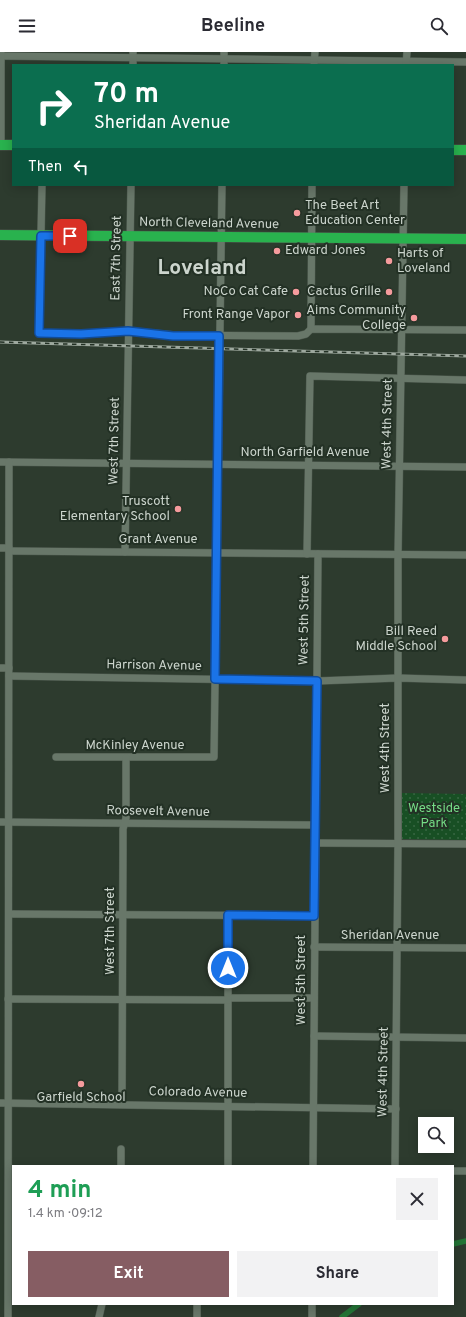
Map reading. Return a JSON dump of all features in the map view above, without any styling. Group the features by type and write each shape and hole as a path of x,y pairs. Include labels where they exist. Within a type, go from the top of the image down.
{"highway":[{"path":"1,145 12,145"},
{"path":"454,150 466,150"},
{"name":"North Cleveland Avenue","path":"0,235 466,239"}],"street":[{"path":"406,63 407,52"},
{"path":"1,145 1,55 133,58 314,59 406,63 466,62"},
{"path":"42,186 39,333 81,334 128,331 173,336 298,336 306,334 311,329 312,186"},
{"name":"East 7th Street","path":"128,331 131,186"},
{"path":"215,679 222,186"},
{"name":"West 4th Street","path":"395,1165 398,844 398,555 404,186"},
{"path":"311,329 466,330"},
{"name":"West 7th Street","path":"125,552 128,331"},
{"path":"307,554 310,376 466,380"},
{"name":"North Garfield Avenue","path":"0,462 466,466"},
{"path":"8,1317 10,1287 4,1103 8,999 9,914 9,462"},
{"name":"Grant Avenue","path":"0,548 9,550 318,554"},
{"path":"318,554 466,555"},
{"name":"West 5th Street","path":"313,1165 318,554"},
{"path":"0,668 9,668"},
{"name":"Harrison Avenue","path":"9,676 317,681 398,678 466,680"},
{"name":"McKinley Avenue","path":"56,757 214,757 215,679"},
{"name":"West 7th Street","path":"122,1104 123,829 125,823 126,758"},
{"name":"Roosevelt Avenue","path":"0,822 315,825"},
{"path":"315,843 466,844"},
{"path":"9,914 314,916"},
{"path":"228,915 228,1165"},
{"name":"Sheridan Avenue","path":"314,947 466,948"},
{"path":"8,999 122,1000 314,998"},
{"path":"314,1036 466,1038"},
{"name":"Colorado Avenue","path":"4,1103 396,1109"},
{"path":"121,1149 121,1165"},
{"path":"454,1171 466,1171"},
{"path":"99,1317 102,1305"},
{"path":"197,1305 197,1317"},
{"path":"312,1305 312,1317"}],"green space":[{"name":"Westside Park","path":"402,793 466,794 466,840 401,839"}],"waterway":[{"path":"454,1244 466,1241"},
{"path":"342,1317 358,1305"}],"railway":[{"path":"0,342 466,356"}],"place":[{"name":"The Beet Art Education Center","path":"297,213"},
{"name":"Edward Jones","path":"277,251"},
{"name":"Harts of Loveland","path":"389,261"},
{"name":"NoCo Cat Cafe","path":"296,292"},
{"name":"Cactus Grille","path":"389,292"},
{"name":"Front Range Vapor","path":"298,315"},
{"name":"Aims Community College","path":"414,318"},
{"name":"Truscott Elementary School","path":"178,509"},
{"name":"Bill Reed Middle School","path":"445,639"},
{"name":"Garfield School","path":"81,1084"}],"district":[{"name":"Loveland","path":"202,268"}],"route":[{"path":"70,236 41,236 39,333 81,334 128,331 173,336 219,336 215,679 317,681 314,916 228,915 228,968"}]}
